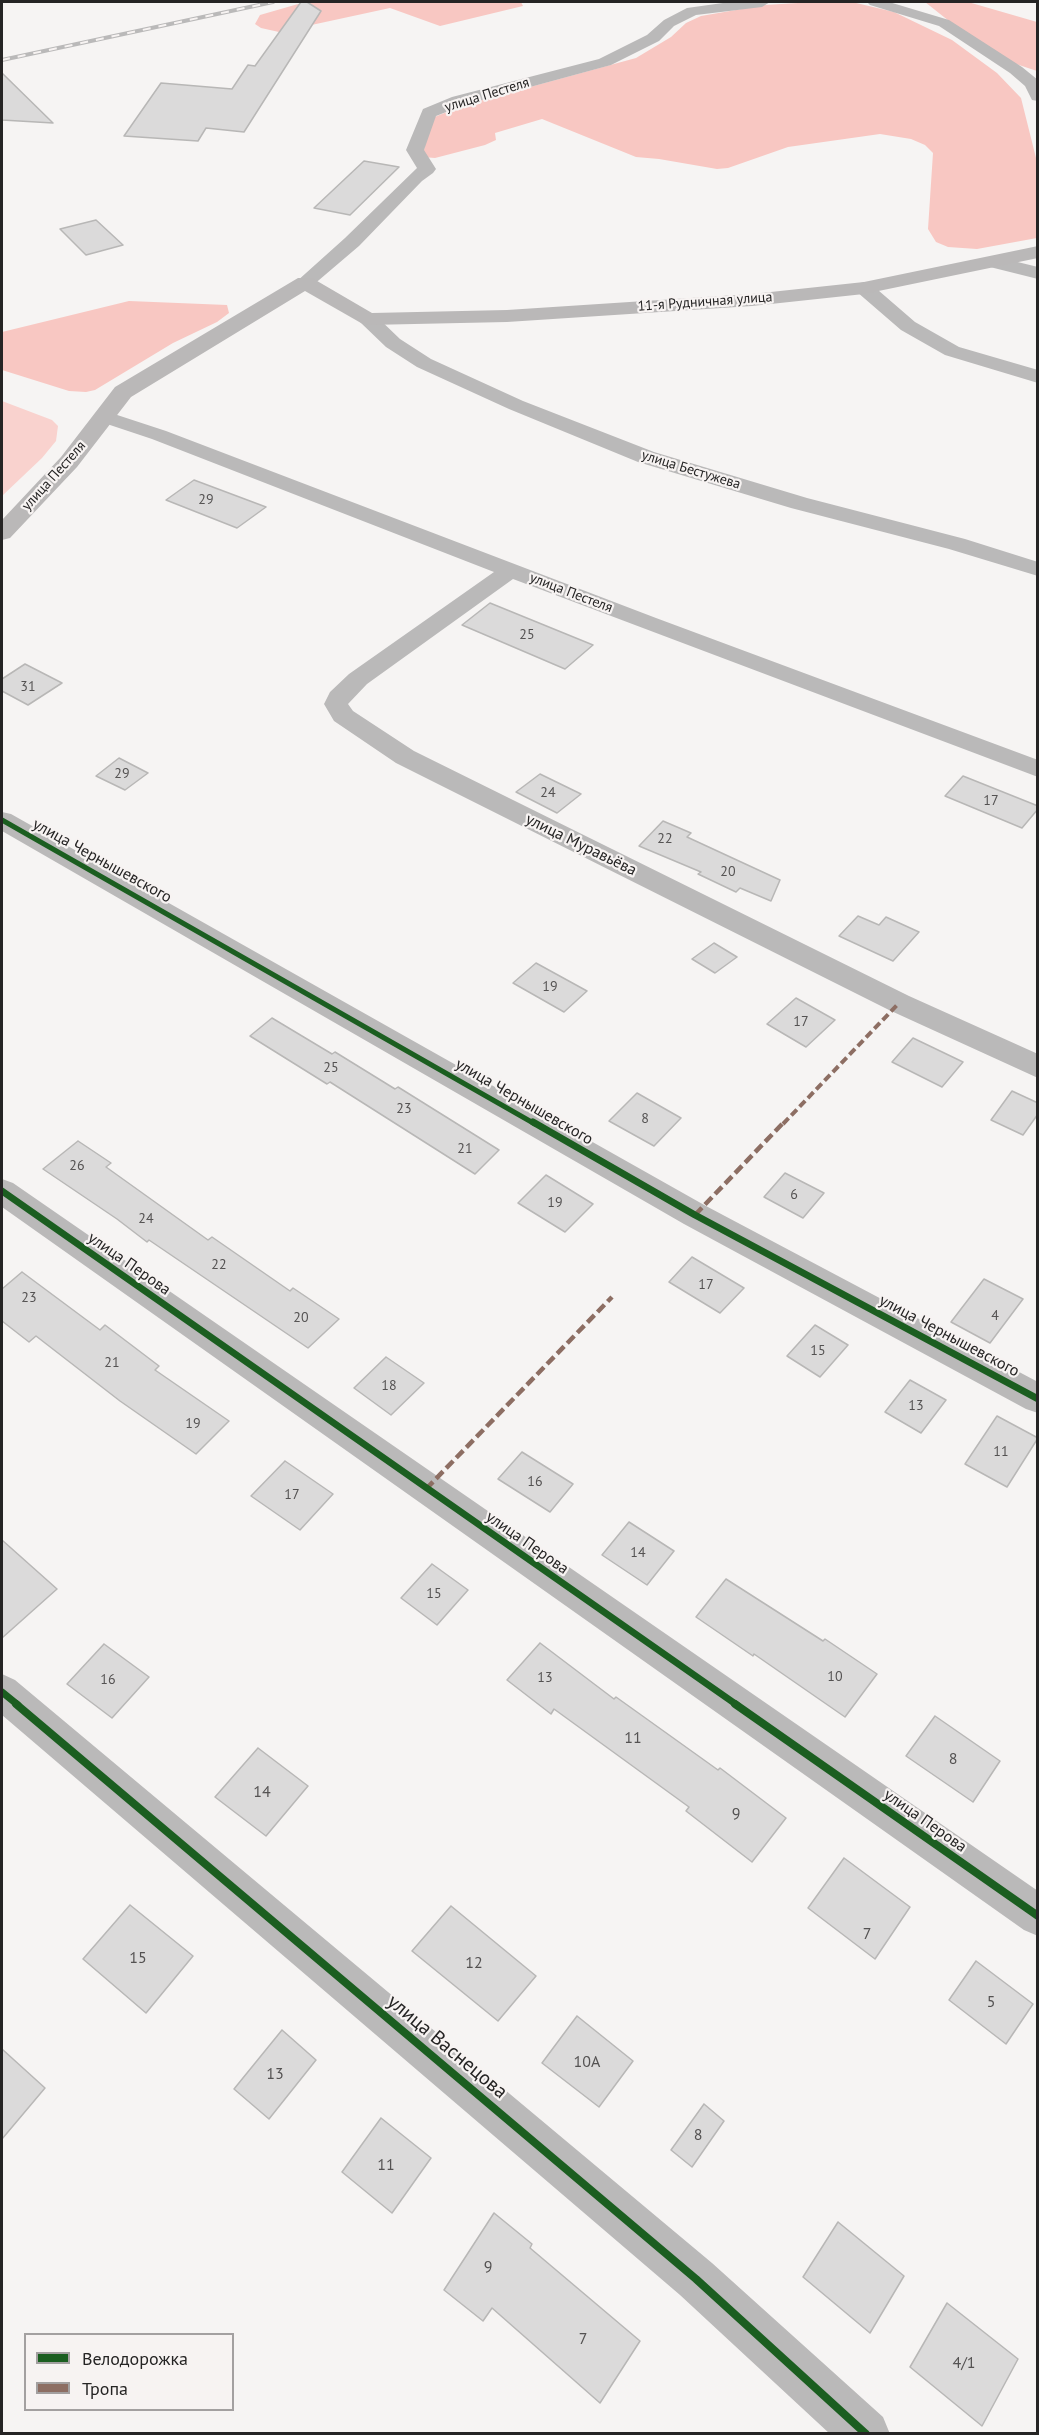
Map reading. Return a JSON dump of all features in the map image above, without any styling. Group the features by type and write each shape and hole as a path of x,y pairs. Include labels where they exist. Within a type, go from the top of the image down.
{"main road":[{"name":"11-я Рудничная улица","path":"368,319 507,316 752,300 864,288 1038,252"},
{"path":"305,282 368,319"},
{"name":"улица Пестеля","path":"2,533 69,462 123,392 178,357 231,329 305,282"}],"street":[{"name":"улица Пестеля","path":"305,282 352,242 416,177 427,169 415,150 429,113 481,94 605,62 653,38 678,17 713,7 762,2"},
{"path":"874,2 944,23 1016,70 1032,84 1038,96"},
{"path":"993,262 1038,273"},
{"path":"864,288 909,326 952,351 1038,377"},
{"name":"улица Бестужева","path":"368,319 393,343 424,363 516,405 646,456 799,503 957,544 1038,568"},
{"name":"улица Пестеля","path":"105,417 159,435 648,623 1038,769"},
{"name":"улица Муравьёва","path":"511,570 358,679 339,697 336,704 343,716 405,758 899,1003 1038,1067"},
{"name":"улица Чернышевского","path":"2,820 695,1215 1038,1399"},
{"name":"улица Перова","path":"2,1191 1038,1916"},
{"name":"улица Васнецова","path":"2,1692 696,2279 866,2433"}],"shaded area":[{"path":"305,2 521,2 523,6 440,26 390,8 279,32 261,28 255,24 260,15"},
{"path":"852,2 894,12 952,40 997,73 1021,98 1037,162 1037,238 977,249 948,247 936,242 928,229 933,153 925,145 911,139 880,134 788,147 728,168 717,169 636,157 542,119 495,133 496,140 485,145 435,158 422,157 432,118 464,105 636,58 671,37 686,23 701,16 765,5"},
{"path":"925,2 968,2 1037,22 1037,71 1010,62 954,25"},
{"path":"129,301 227,305 229,313 217,322 173,343 95,390 69,391 2,370 2,332"},
{"path":"2,401 52,420 58,426 56,441 42,458 2,496"}],"building":[{"path":"301,2 307,2 321,11 244,132 206,128 198,141 124,136 161,83 232,89 248,65 255,66"},
{"path":"2,73 53,123 2,120"},
{"path":"364,161 399,167 350,215 314,208"},
{"path":"96,220 123,245 86,255 60,229"},
{"path":"194,480 266,507 237,528 166,500"},
{"path":"490,603 593,645 565,669 462,625"},
{"path":"25,664 62,683 28,705 2,691 2,679"},
{"path":"119,758 148,773 125,790 96,776"},
{"path":"540,774 581,794 557,813 516,792"},
{"path":"963,776 1038,806 1038,809 1022,828 945,796"},
{"path":"663,821 691,833 687,837 780,880 771,901 740,888 736,892 698,874 701,872 639,846"},
{"path":"858,916 879,925 886,917 919,932 893,961 839,936"},
{"path":"714,943 737,957 715,973 692,959"},
{"path":"536,963 587,991 564,1012 513,983"},
{"path":"796,998 835,1020 806,1047 767,1024"},
{"path":"272,1018 332,1054 335,1052 395,1089 398,1087 499,1150 475,1174 330,1082 327,1084 250,1036"},
{"path":"913,1038 963,1062 942,1087 892,1062"},
{"path":"1012,1091 1038,1103 1038,1114 1023,1135 991,1120"},
{"path":"637,1093 681,1118 654,1146 609,1121"},
{"path":"78,1141 111,1163 106,1167 208,1240 212,1237 290,1291 293,1288 339,1319 308,1348 149,1240 147,1242 43,1169"},
{"path":"785,1173 824,1193 803,1218 764,1197"},
{"path":"546,1175 593,1204 565,1232 518,1203"},
{"path":"692,1257 744,1288 720,1313 669,1282"},
{"path":"22,1272 100,1330 105,1325 159,1366 155,1370 229,1421 196,1454 120,1401 36,1336 29,1342 2,1321 2,1289"},
{"path":"984,1279 1023,1299 990,1343 951,1322"},
{"path":"815,1325 848,1345 820,1377 787,1356"},
{"path":"386,1357 424,1383 391,1415 354,1388"},
{"path":"910,1380 946,1400 921,1433 885,1412"},
{"path":"997,1416 1038,1438 1007,1487 965,1464"},
{"path":"522,1452 573,1484 550,1512 498,1479"},
{"path":"285,1461 333,1494 300,1530 251,1496"},
{"path":"629,1522 674,1551 647,1585 602,1555"},
{"path":"2,1540 57,1589 2,1638"},
{"path":"432,1564 468,1590 437,1625 401,1598"},
{"path":"726,1579 823,1641 825,1639 877,1674 845,1717 696,1617"},
{"path":"540,1643 614,1699 616,1697 718,1770 720,1768 786,1818 752,1862 686,1811 689,1807 554,1709 551,1714 507,1680"},
{"path":"104,1644 149,1677 112,1718 67,1684"},
{"path":"935,1716 1000,1761 973,1802 906,1756"},
{"path":"258,1748 308,1786 266,1836 215,1797"},
{"path":"844,1858 910,1907 875,1959 808,1908"},
{"path":"130,1905 193,1956 146,2013 83,1959"},
{"path":"451,1906 536,1976 498,2021 412,1951"},
{"path":"976,1961 1033,2004 1006,2044 949,2000"},
{"path":"577,2016 633,2061 599,2107 542,2063"},
{"path":"282,2030 316,2060 269,2119 234,2089"},
{"path":"2,2049 45,2088 2,2139"},
{"path":"704,2104 724,2121 692,2167 671,2150"},
{"path":"381,2118 431,2158 392,2213 342,2172"},
{"path":"494,2213 532,2244 530,2248 640,2341 600,2403 492,2308 483,2321 444,2290"},
{"path":"838,2222 904,2276 870,2333 803,2277"},
{"path":"947,2303 1018,2359 982,2426 910,2367"}],"railway":[{"path":"2,60 273,2"}],"marked path":[{"path":"695,1215 899,1003"},
{"path":"426,1489 612,1297"}],"cycle path":[{"path":"2,820 695,1215 1038,1399"},
{"path":"2,1191 1038,1916"},
{"path":"2,1692 696,2279 866,2434"}]}
